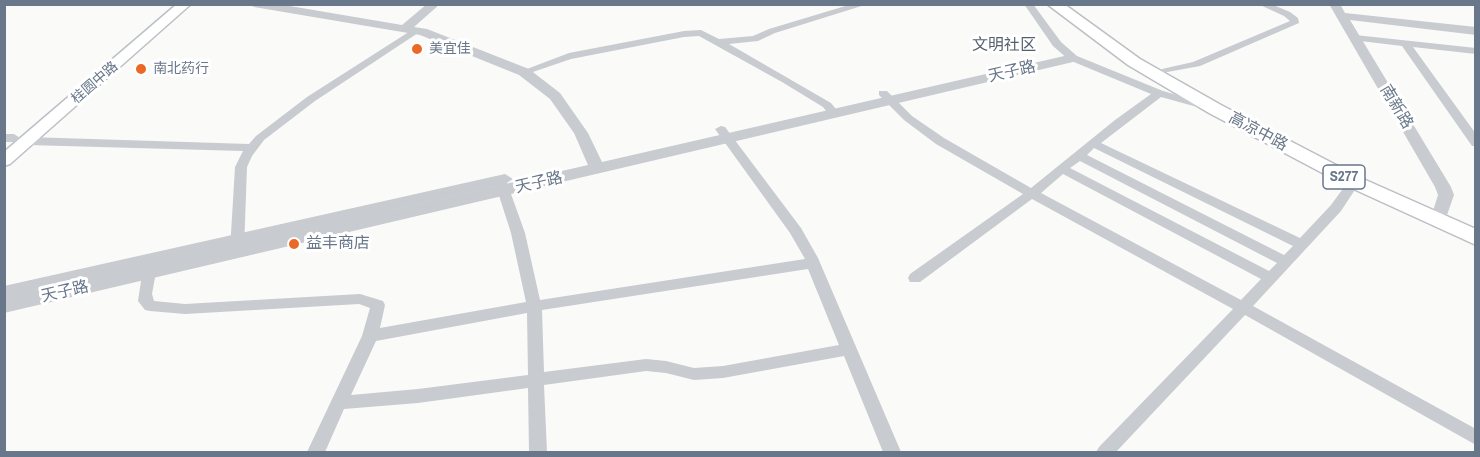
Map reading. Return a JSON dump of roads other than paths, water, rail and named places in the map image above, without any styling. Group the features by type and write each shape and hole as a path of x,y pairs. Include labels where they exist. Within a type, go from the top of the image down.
{"main road":[{"name":"桂圆中路","path":"4,161 13,141 169,4"},
{"name":"桂圆中路","path":"13,141 185,4"},
{"name":"高凉中路","path":"1054,4 1134,62 1215,109 1354,182 1476,238"},
{"name":"高凉中路","path":"1067,4 1166,71 1225,106 1301,146 1476,227"}],"street":[{"path":"254,4 436,36 524,72 555,96 581,133 595,164"},
{"path":"237,246 241,167 260,138 311,99 410,30 435,4"},
{"path":"719,42 755,39 772,31 864,4"},
{"path":"1028,4 1069,55 1159,93 1215,109"},
{"path":"1166,71 1196,64 1294,23 1295,20 1287,14 1262,4"},
{"path":"1338,10 1476,31"},
{"name":"南新路","path":"1338,10 1446,192 1446,202 1441,211"},
{"path":"524,72 569,56 689,33 701,33 830,109"},
{"path":"1355,38 1476,51"},
{"path":"1405,43 1476,143"},
{"name":"天子路","path":"4,306 150,266 1069,55"},
{"path":"915,278 1032,193 1159,93"},
{"path":"887,97 908,118 940,141 1476,438"},
{"path":"725,134 796,231 813,263 892,453"},
{"path":"13,141 252,148"},
{"path":"1093,143 1302,245"},
{"path":"1078,155 1286,262"},
{"path":"1062,169 1271,278"},
{"path":"1105,453 1336,208 1354,182"},
{"path":"502,185 518,233 534,306 538,453"},
{"path":"370,336 534,306 813,263"},
{"path":"150,266 145,294 145,302 150,306 185,309 321,299 360,299 378,305 370,336 316,453"},
{"name":"天子路","path":"4,293 150,266"},
{"path":"339,403 418,396 646,365 694,374 723,372 850,350"}],"place":[{"name":"美宜佳","path":"417,49"},
{"name":"南北药行","path":"141,69"},
{"name":"益丰商店","path":"294,244"}],"district":[{"name":"文明社区","path":"1004,46"}]}
